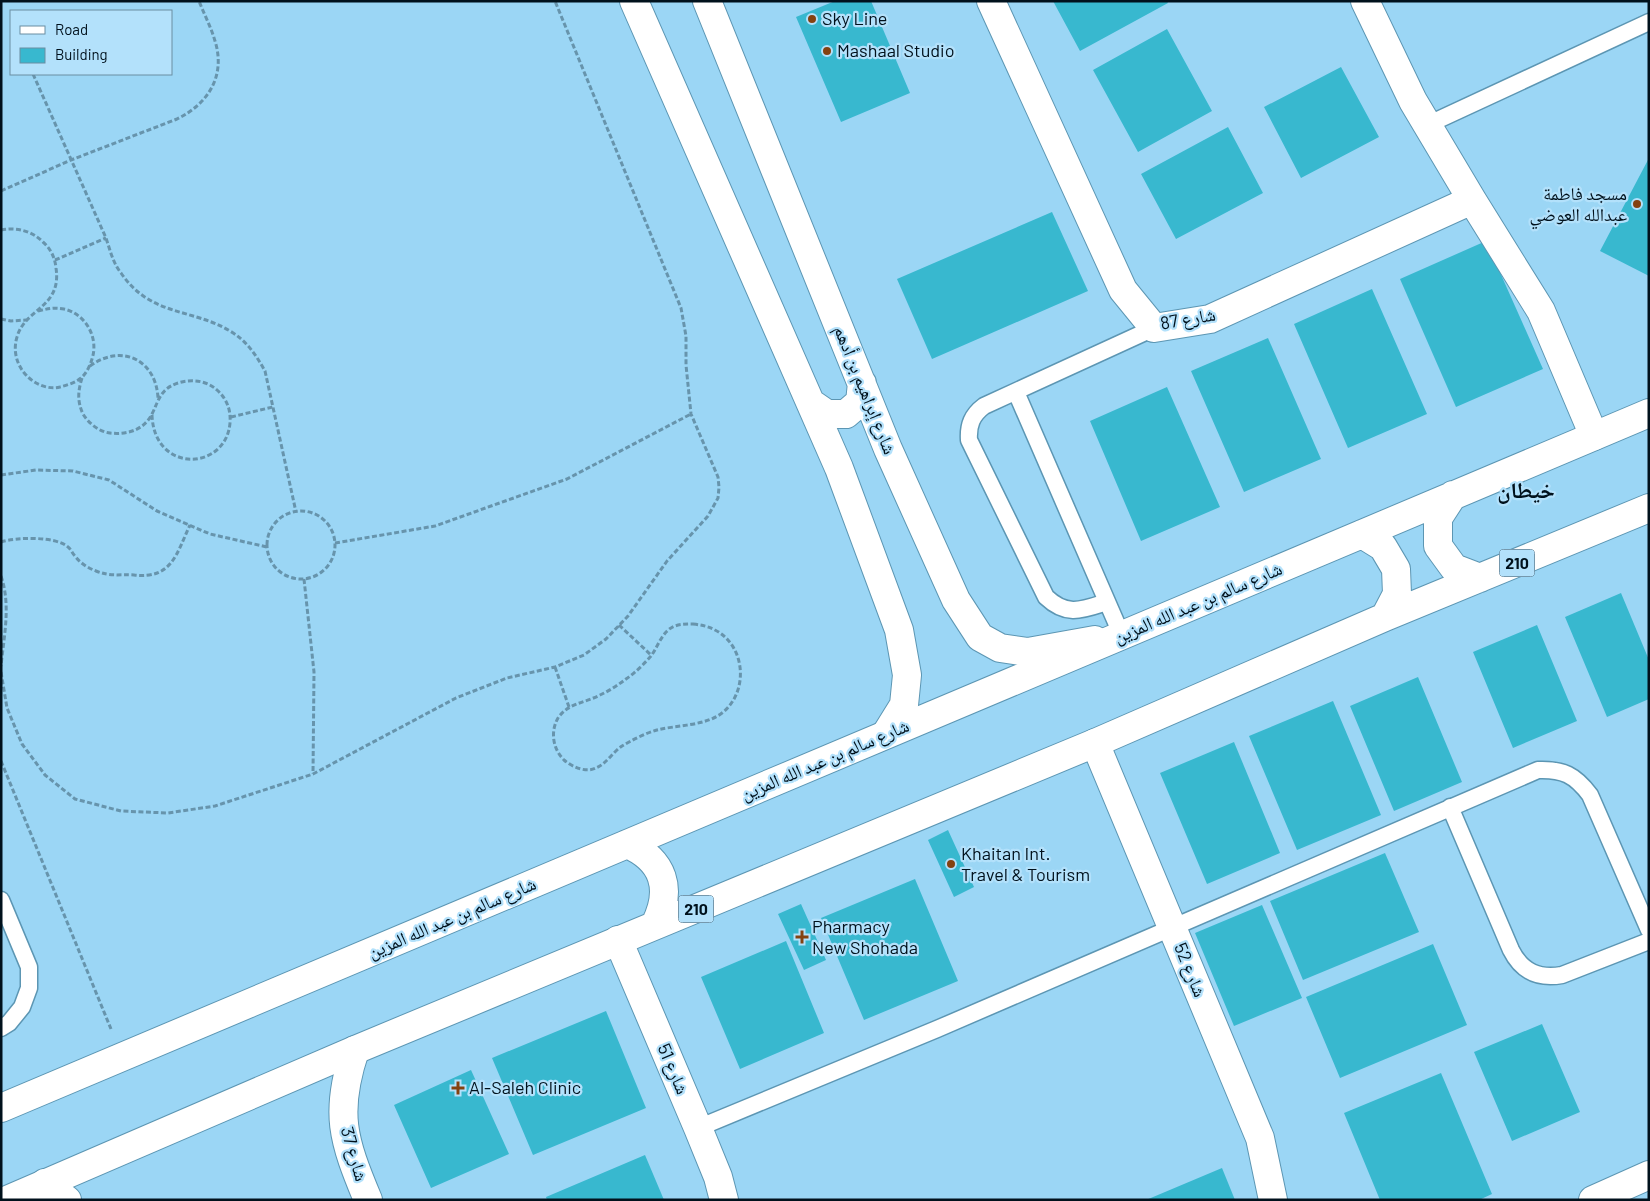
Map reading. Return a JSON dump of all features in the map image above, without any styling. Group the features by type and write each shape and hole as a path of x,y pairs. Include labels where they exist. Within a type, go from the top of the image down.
{"street":[{"path":"634,1 839,468 899,630 907,675 904,705 886,734"},
{"name":"شارع إبراهيم بن أدهم","path":"707,1 888,449 956,600 980,637 1000,648 1028,652 1122,636"},
{"name":"شارع 87","path":"991,1 1123,290 1154,328 1210,319 1472,200"},
{"path":"1365,1 1413,101 1541,311 1594,436"},
{"path":"811,403 827,414 846,414 860,402 862,383"},
{"name":"شارع سالم بن عبد الله المزين","path":"1,1108 1649,413"},
{"path":"1453,495 1438,518 1438,546 1454,568 1480,578"},
{"name":"210","path":"7,1200 355,1050 1095,744 1385,617 1649,508"},
{"path":"1362,534 1384,547 1396,569 1397,594 1385,617"},
{"name":"شارع 52","path":"1095,744 1260,1138 1273,1200"},
{"path":"626,844 648,856 662,877 665,902 655,925"},
{"name":"51 شارع","path":"618,940 718,1177 724,1200"},
{"name":"شارع 37","path":"355,1050 346,1076 342,1105 344,1133 351,1160 368,1200"},
{"path":"1593,1200 1649,1175"},
{"path":"45,1183 66,1200"}],"lane":[{"path":"1427,125 1649,22"},
{"path":"1106,602 1083,610 1073,611 1062,609 1046,598 969,440 968,430 971,419 984,406 1154,328"},
{"path":"1016,392 1122,636"},
{"path":"698,1128 937,1029 1538,770 1563,772 1574,777 1590,795 1649,930"},
{"path":"1450,807 1511,950 1522,967 1540,976 1562,975 1649,941"},
{"path":"1,900 29,967 29,988 22,1007 9,1023 1,1028"}],"path":[{"path":"1,191 71,160 177,120 200,105 215,81 218,61 215,41 198,1"},
{"path":"1,672 7,708 22,744 45,775 75,799 121,811 168,813 215,806 313,774 456,698 507,678 555,667 584,655 606,640 628,616 666,561 714,508 718,498 718,477 691,414 686,365 686,336 681,308 555,1"},
{"path":"33,75 121,273 133,288 148,299 165,308 213,323 230,331 244,341 257,355 265,371 296,512"},
{"path":"1,230 10,228 25,230 38,237 48,247 55,260 57,274 55,289 48,301 26,320 18,330 14,344 15,357 21,370 30,380 43,386 56,388 82,378"},
{"path":"55,260 106,238"},
{"path":"38,311 52,308 66,310 78,316 88,326 94,339 94,353 78,390 79,404 84,416 93,426 105,432 118,434 132,432 143,425 152,415"},
{"path":"1,319 11,321 26,320"},
{"path":"90,366 99,359 111,356 124,355 135,359 145,365 153,375 157,386 158,399"},
{"path":"187,380 200,381 212,386 221,394 228,405 231,417 230,430 224,442 215,452 190,460 177,457 166,450 157,440 152,428 152,415 158,399 164,391 175,384 187,380"},
{"path":"231,417 273,407"},
{"path":"335,543 435,526 567,479 691,414"},
{"path":"1,475 36,470 73,471 109,480 158,512 210,534 267,546"},
{"path":"296,512 308,512 318,516 327,523 333,532 335,543 332,558 324,571 315,577 304,579 293,578 283,574 275,567 269,557 267,546 269,534 275,524 284,515 296,512"},
{"path":"1,542 27,538 48,540 68,546 84,565 95,571 107,575 148,576 162,571 172,561 190,525"},
{"path":"1,576 5,587 7,609 1,666"},
{"path":"304,579 314,672 313,774"},
{"path":"693,624 716,630 733,647 738,658 741,670 737,693 723,712 701,723 654,731 623,746 596,768 588,769 572,766 560,756 556,749 553,733 555,726 563,712 569,707 600,696 627,678 651,655 669,629 680,625 693,624"},
{"path":"619,625 651,655"},
{"path":"555,667 569,707"},
{"path":"1,761 123,1057"}],"building":[{"path":"835,1 871,1 910,93 841,122 796,17"},
{"path":"1053,1 1167,1 1168,3 1080,51"},
{"path":"1167,29 1212,111 1138,152 1093,70"},
{"path":"1341,67 1379,137 1301,178 1264,107"},
{"path":"1228,127 1263,193 1176,239 1141,174"},
{"name":"مسجد فاطمة عبدالله العوضي","path":"1649,158 1649,276 1600,251"},
{"path":"1052,212 1088,291 932,359 897,279"},
{"path":"1486,241 1543,369 1456,407 1400,279"},
{"path":"1372,289 1427,414 1348,448 1294,324"},
{"path":"1268,338 1321,459 1244,492 1191,371"},
{"path":"1167,387 1220,507 1141,541 1090,421"},
{"path":"1621,593 1649,660 1649,699 1607,717 1565,617"},
{"path":"1537,625 1577,721 1513,748 1473,652"},
{"path":"1418,677 1462,782 1394,811 1350,706"},
{"path":"1333,701 1381,815 1297,850 1249,736"},
{"path":"1234,742 1280,853 1207,884 1160,773"},
{"name":"Khaitan Int. Travel & Tourism","path":"948,830 974,887 954,897 928,840"},
{"path":"1385,853 1419,932 1303,980 1270,901"},
{"path":"915,879 958,981 864,1020 821,918"},
{"name":"Pharmacy New Shohada","path":"801,904 826,960 804,970 778,914"},
{"path":"1262,905 1302,998 1234,1026 1195,933"},
{"path":"786,941 824,1033 740,1069 701,977"},
{"path":"1433,944 1467,1025 1340,1078 1306,997"},
{"path":"606,1011 646,1108 533,1155 492,1058"},
{"path":"1542,1024 1580,1112 1512,1141 1474,1052"},
{"path":"471,1070 509,1154 431,1188 394,1105"},
{"path":"1441,1073 1492,1194 1479,1200 1380,1200 1344,1113"},
{"path":"645,1155 664,1200 547,1200 546,1197"},
{"path":"1222,1168 1235,1200 1146,1200"}],"place":[{"name":"Sky Line","path":"812,19"},
{"name":"Mashaal Studio","path":"827,51"},
{"name":"مسجد فاطمة عبدالله العوضي","path":"1637,204"},
{"name":"Khaitan Int. Travel & Tourism","path":"951,864"},
{"name":"Pharmacy New Shohada","path":"802,937"},
{"name":"Al-Saleh Clinic","path":"458,1088"}],"district":[{"name":"خيطان","path":"1526,490"}]}
